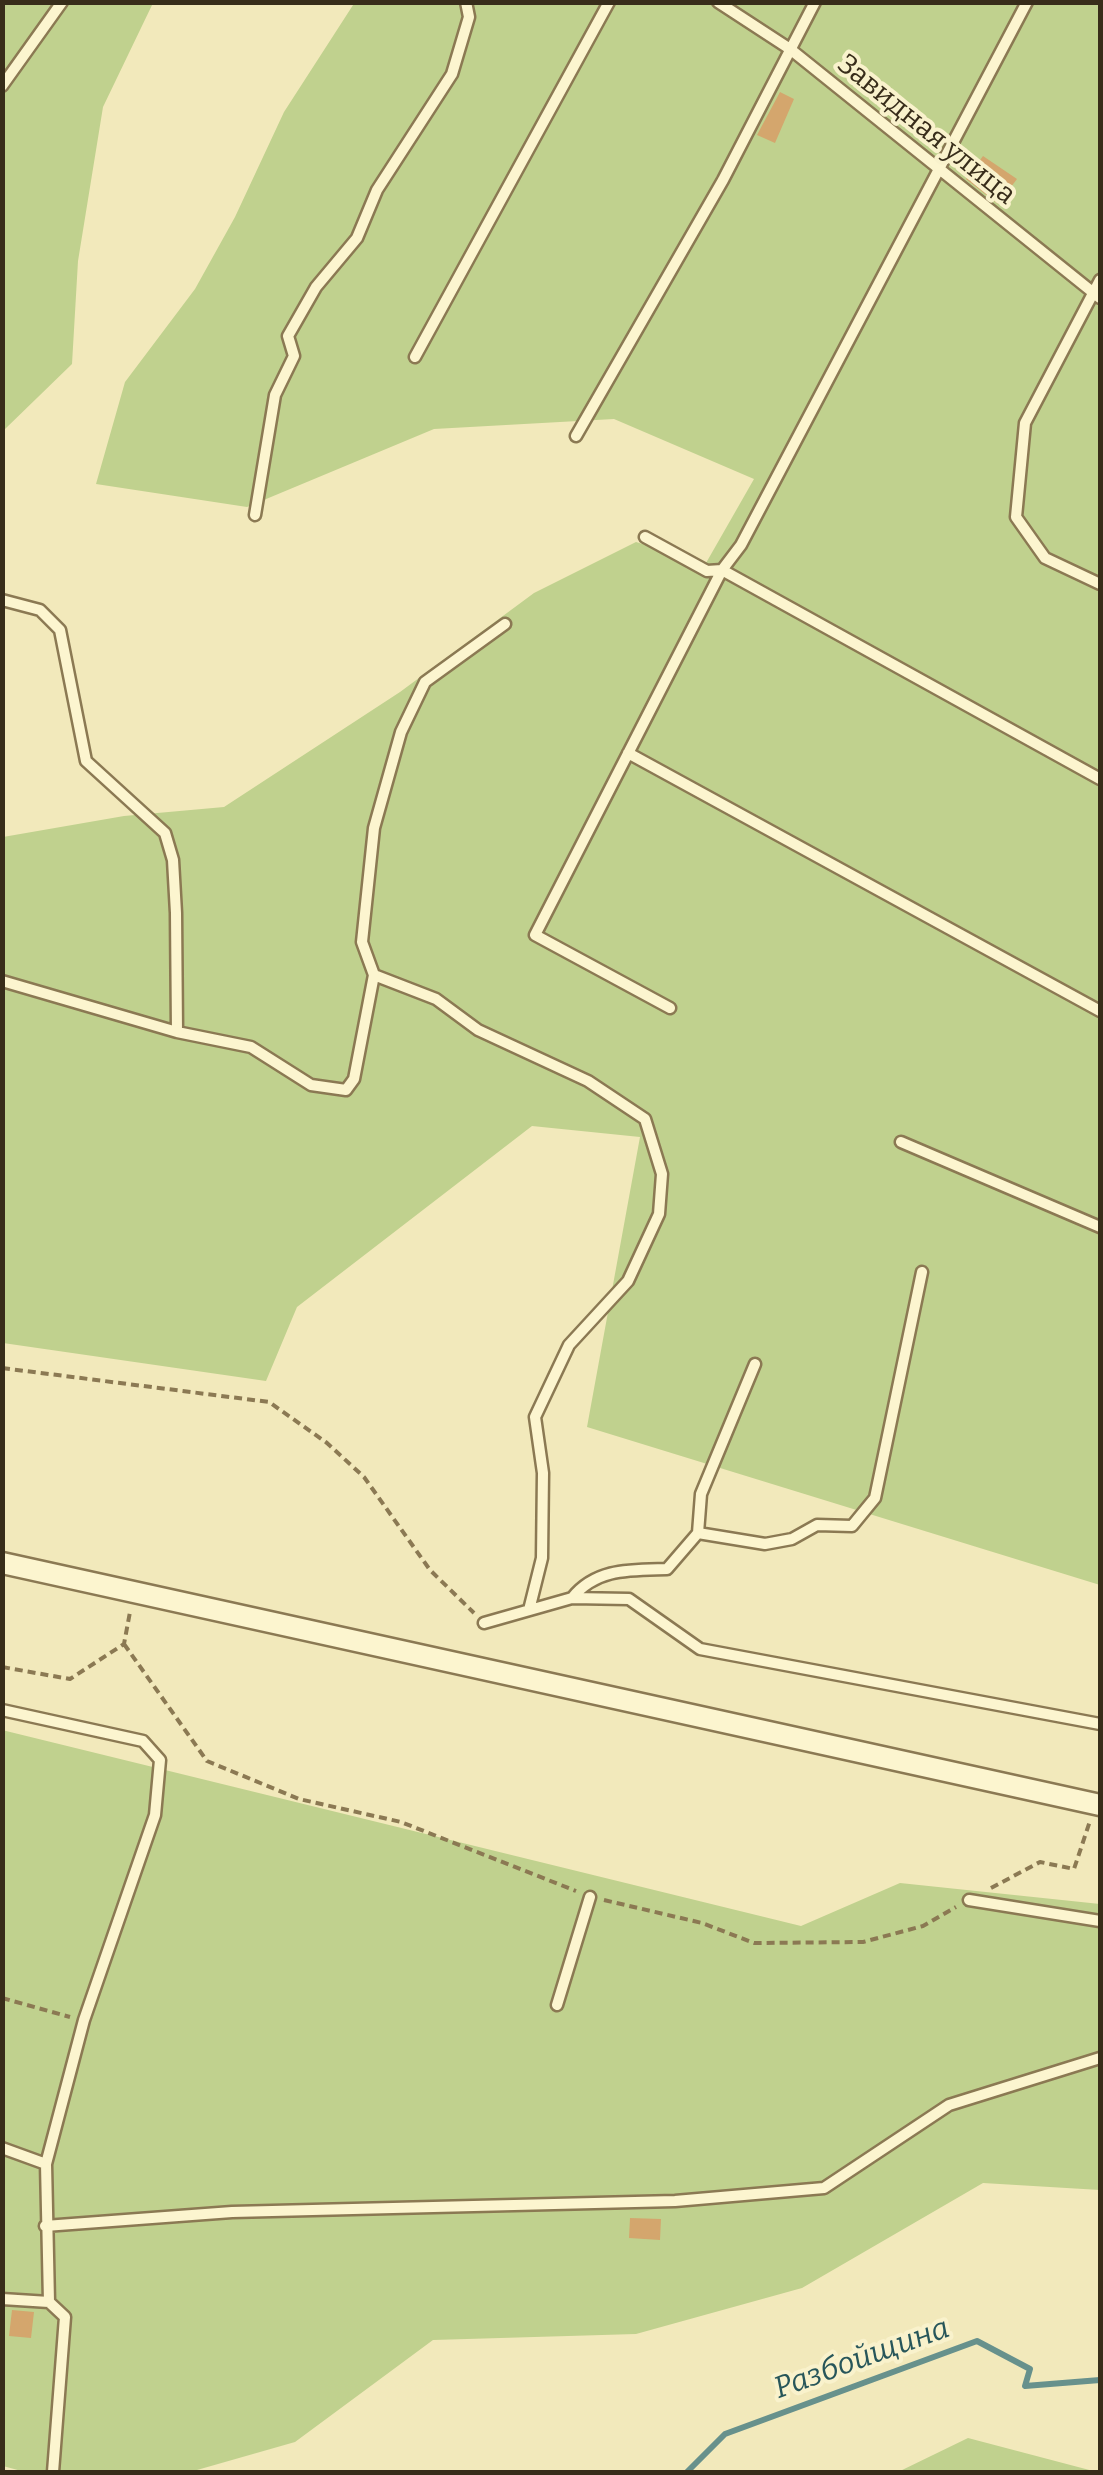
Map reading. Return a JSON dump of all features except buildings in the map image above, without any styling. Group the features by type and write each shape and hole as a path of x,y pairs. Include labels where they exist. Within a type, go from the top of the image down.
{"street":[{"path":"2,1563 133,1595 1098,1804"}],"lane":[{"path":"2,86 62,2"},
{"path":"255,515 275,396 294,356 288,336 316,287 357,238 377,190 452,74 469,17 466,2"},
{"path":"415,357 609,2"},
{"name":"Завидная улица","path":"718,2 790,48 936,170 1097,295"},
{"path":"576,436 723,180 815,2"},
{"path":"670,1008 535,935 722,570 741,546 1027,2"},
{"path":"1100,280 1097,295 1026,423 1016,517 1045,558 1100,584"},
{"path":"644,537 706,571 722,570 1100,779"},
{"path":"2,600 40,610 60,630 86,761 165,833 173,860 177,1032"},
{"path":"2,981 177,1032 250,1047 311,1085 346,1090 354,1079 374,975 362,942 374,828 401,732 425,682 506,624"},
{"path":"628,753 1100,1012"},
{"path":"374,975 436,1000 478,1030 588,1081 645,1119 662,1174 659,1214 628,1281 569,1345 536,1417 543,1473 542,1558 528,1610"},
{"path":"901,1142 1100,1226"},
{"path":"698,1533 765,1544 792,1539 817,1525 852,1526 875,1498 922,1272"},
{"path":"572,1598 585,1582 622,1570 667,1569 698,1533 701,1494 755,1364"},
{"path":"484,1623 572,1598 629,1600 700,1649 1100,1724"},
{"path":"2,1710 143,1741 160,1760 154,1815 84,2020 46,2164 49,2302"},
{"path":"556,2005 590,1897"},
{"path":"969,1900 1100,1921"},
{"path":"45,2226 232,2212 675,2202 824,2188 949,2105 1100,2058"},
{"path":"2,2148 46,2164"},
{"path":"2,2299 49,2302 65,2317 53,2472"}],"path":[{"path":"2,1368 269,1402 327,1443 364,1477 430,1570 484,1623"},
{"path":"133,1595 124,1644 208,1762 299,1799 401,1822 590,1897 702,1923 754,1942 863,1942 923,1926 1040,1862 1074,1869 1098,1804"},
{"path":"2,1667 70,1679 124,1644"},
{"path":"2,1998 84,2020"}],"green space":[{"path":"355,2 1100,3 1100,1585 587,1427 640,1137 532,1126 297,1307 266,1381 3,1343 3,837 124,816 224,807 400,692 534,593 636,542 706,563 754,479 614,419 434,429 247,507 96,484 125,382 195,289 235,217 284,112"},
{"path":"3,3 153,3 103,107 78,261 72,364 3,431"},
{"path":"2,1730 801,1926 900,1883 1100,1904 1100,2190 983,2183 802,2288 636,2334 433,2340 295,2442 190,2472 25,2472 3,2466"},
{"path":"968,2438 1097,2472 898,2472"}],"waterway":[{"name":"Разбойщина","path":"687,2472 725,2434 977,2341 1030,2369 1025,2386 1100,2380"}]}
